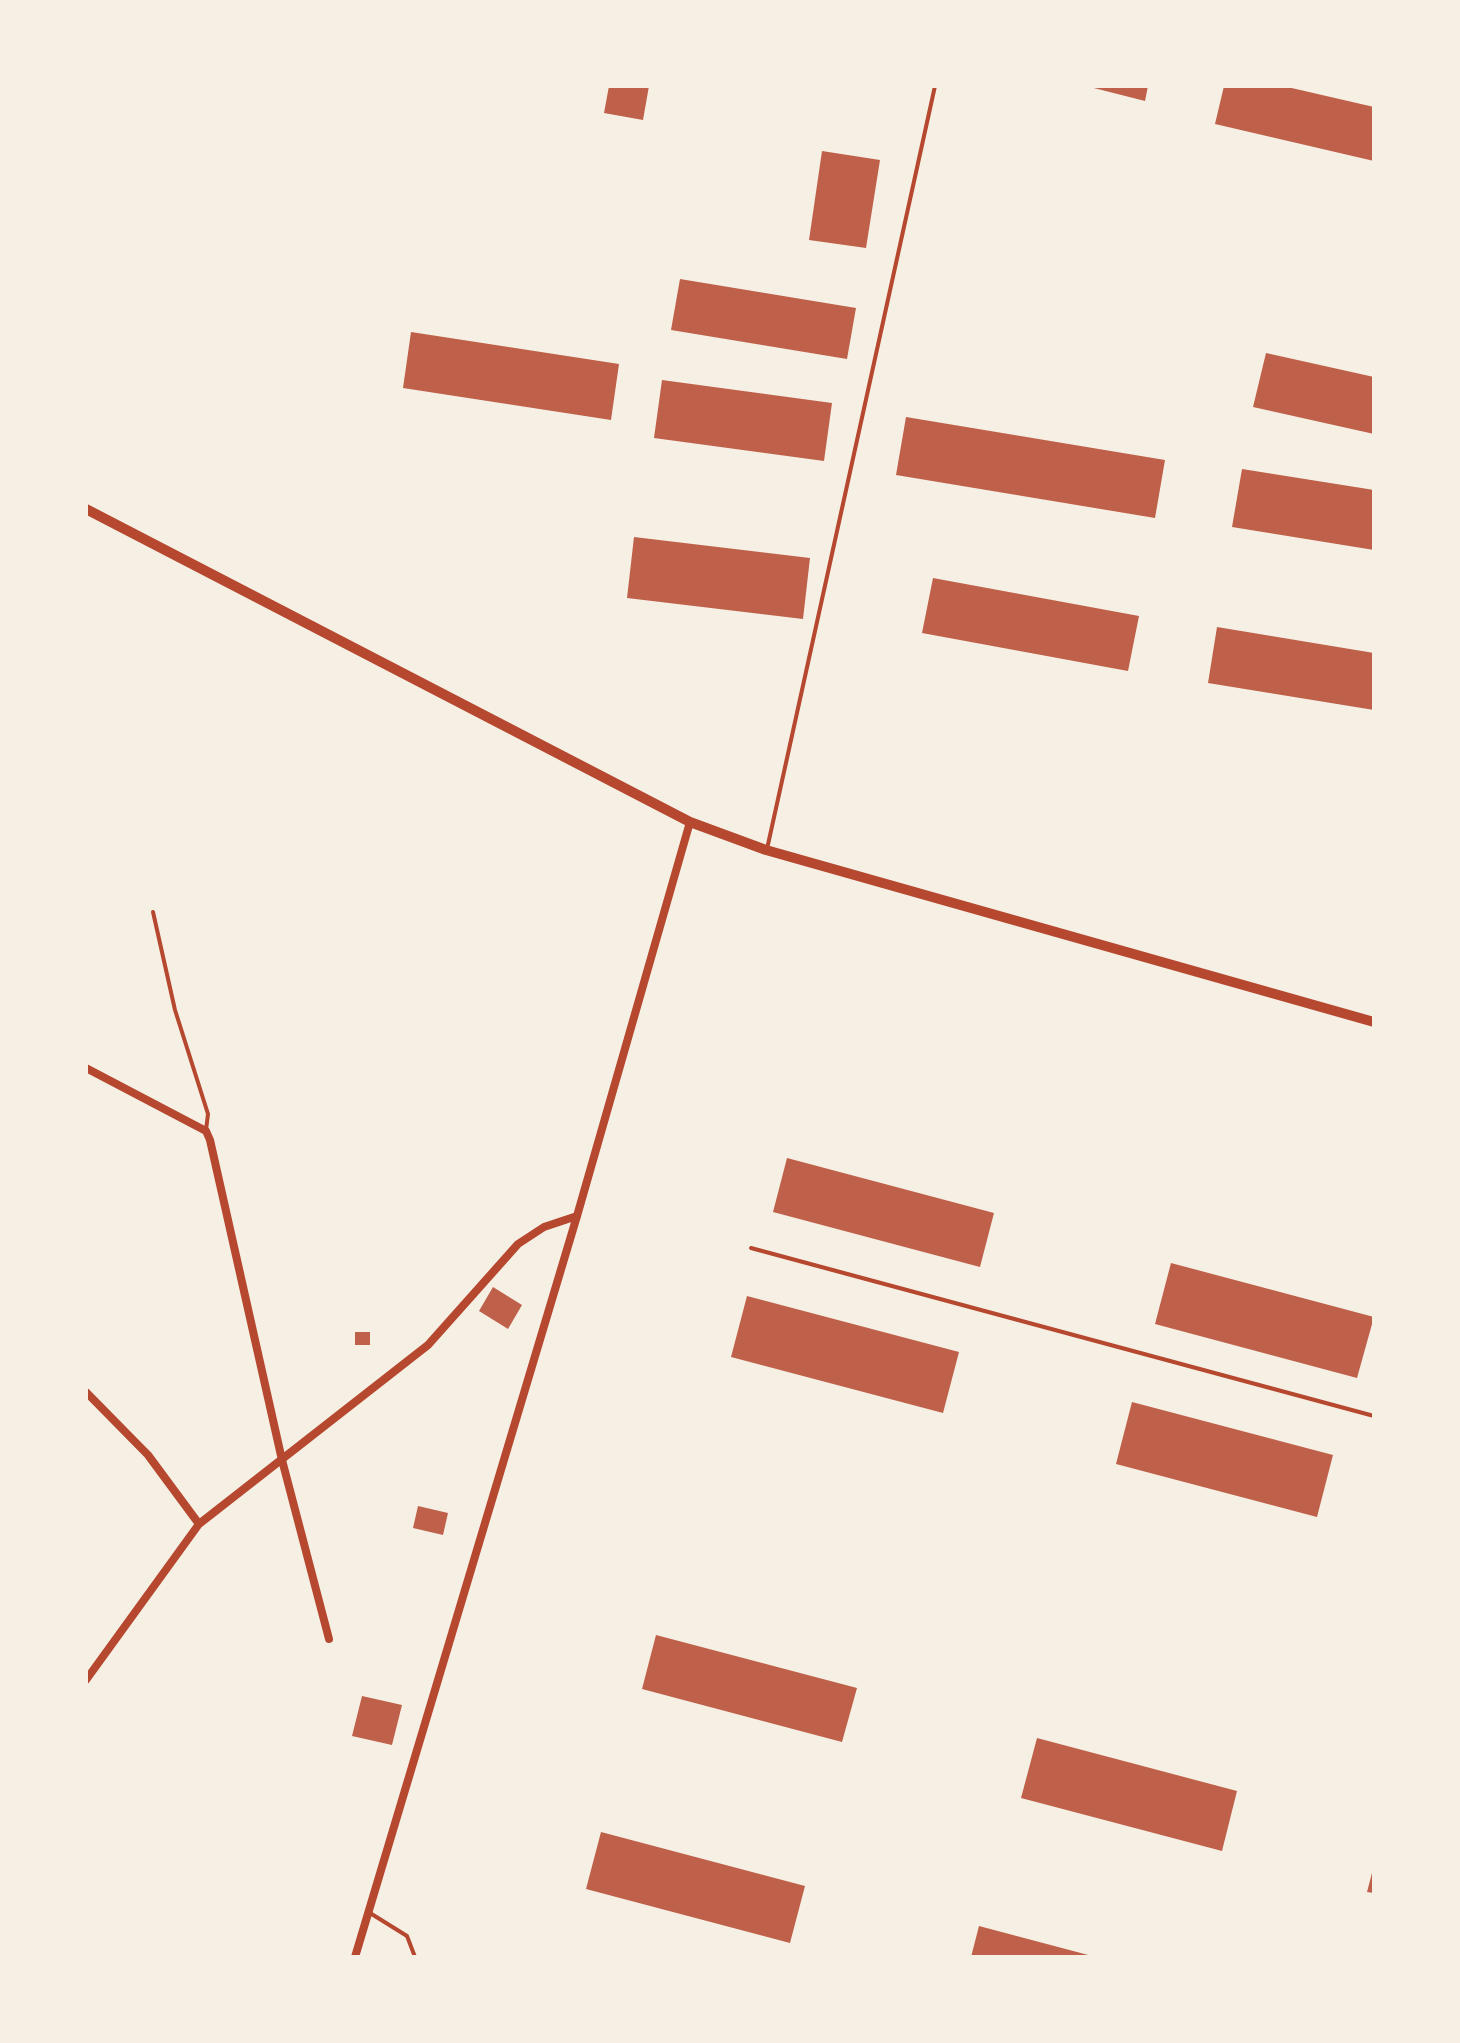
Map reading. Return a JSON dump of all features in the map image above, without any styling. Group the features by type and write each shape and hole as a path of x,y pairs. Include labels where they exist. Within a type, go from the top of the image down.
{"street":[{"path":"86,509 690,822 766,850 1374,1022"},
{"path":"355,1957 577,1216 690,822"},
{"path":"86,1068 206,1131 210,1140 282,1460 329,1639"},
{"path":"86,1680 199,1524 428,1345 518,1244 544,1227 577,1216"},
{"path":"86,1392 148,1455 199,1524"}],"lane":[{"path":"766,850 935,86"},
{"path":"153,912 175,1010 208,1114 206,1131"},
{"path":"751,1248 1374,1416"},
{"path":"368,1911 407,1936 415,1957"}],"building":[{"path":"609,86 649,86 643,120 604,113"},
{"path":"1086,86 1148,86 1145,101"},
{"path":"1224,86 1283,86 1374,107 1374,161 1215,124"},
{"path":"822,151 880,160 866,248 809,240"},
{"path":"680,279 856,308 847,359 671,330"},
{"path":"411,332 619,364 611,420 403,388"},
{"path":"1266,353 1374,377 1374,434 1253,407"},
{"path":"662,380 832,403 824,461 654,438"},
{"path":"906,417 1165,460 1155,518 896,475"},
{"path":"1242,469 1374,490 1374,550 1232,527"},
{"path":"634,537 810,558 803,619 627,598"},
{"path":"933,578 1139,616 1128,671 922,633"},
{"path":"1217,627 1374,653 1374,710 1208,683"},
{"path":"787,1158 994,1213 980,1267 773,1212"},
{"path":"1171,1263 1374,1317 1357,1378 1155,1324"},
{"path":"493,1287 522,1305 508,1329 479,1311"},
{"path":"747,1296 959,1352 943,1413 731,1357"},
{"path":"355,1332 370,1332 370,1345 355,1345"},
{"path":"1132,1402 1333,1455 1317,1517 1116,1464"},
{"path":"418,1506 448,1513 443,1535 413,1528"},
{"path":"656,1635 857,1688 842,1742 642,1689"},
{"path":"362,1696 402,1705 392,1745 352,1736"},
{"path":"1037,1738 1237,1791 1222,1851 1021,1798"},
{"path":"601,1832 805,1886 790,1943 586,1889"},
{"path":"1374,1869 1374,1893 1367,1892"},
{"path":"979,1926 1092,1956 1092,1957 971,1957"}]}
